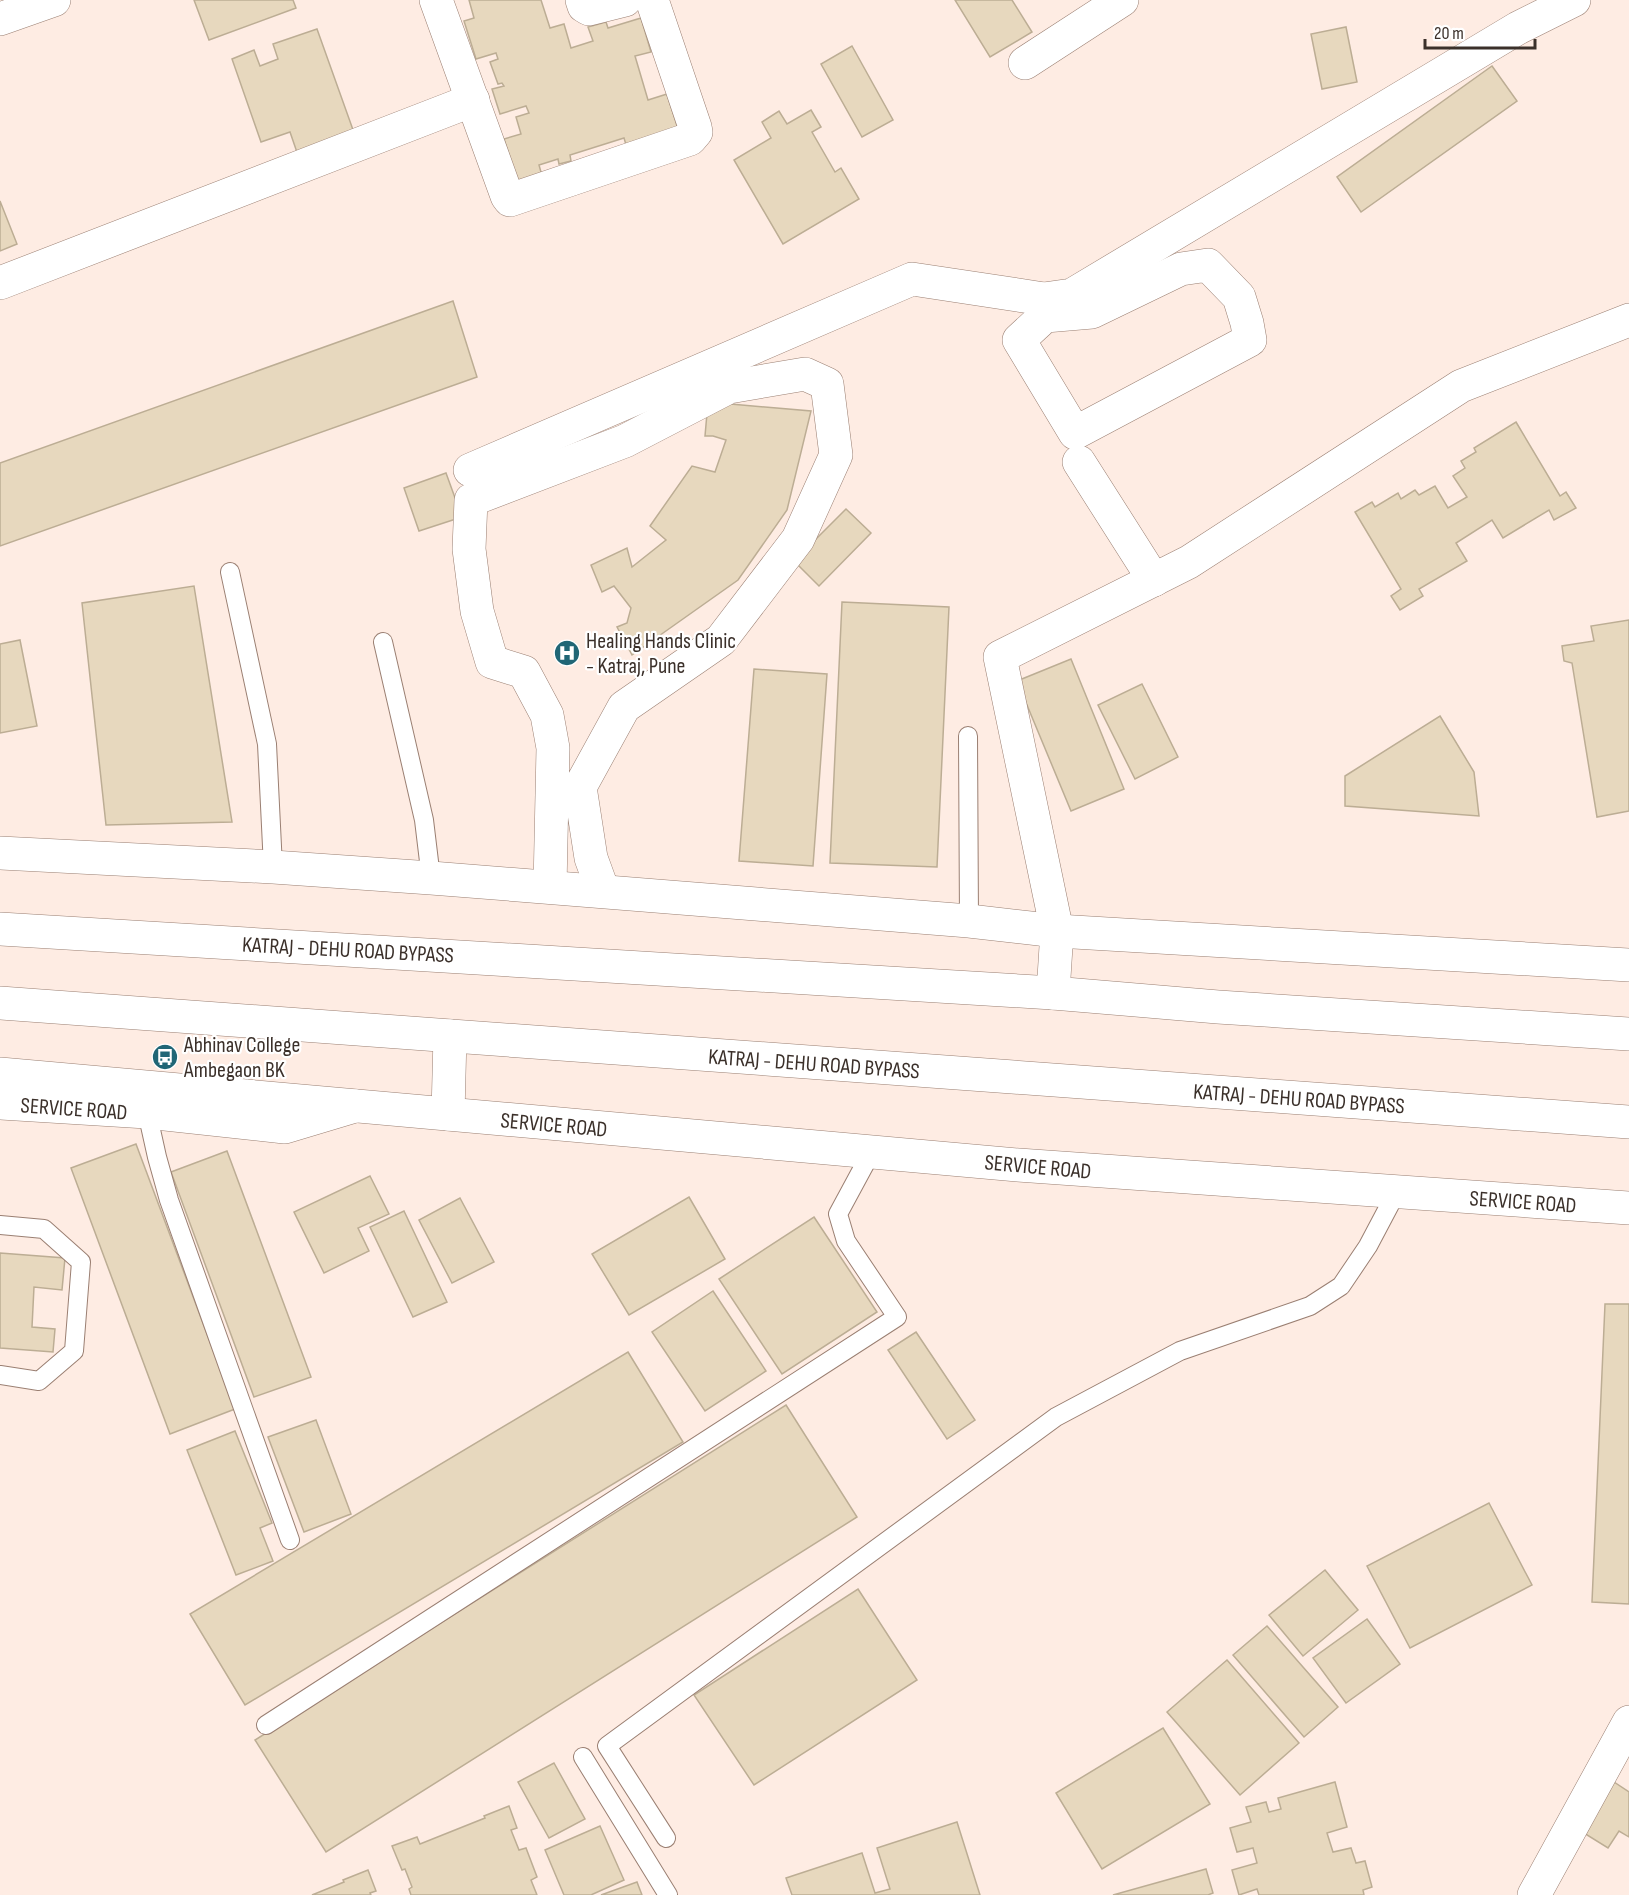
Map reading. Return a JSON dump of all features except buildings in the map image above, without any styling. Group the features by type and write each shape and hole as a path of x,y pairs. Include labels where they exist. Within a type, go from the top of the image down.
{"main road":[{"path":"0,19 54,0"},
{"path":"436,0 510,200 690,139 696,132 652,0"},
{"path":"582,0 589,9 625,0"},
{"path":"1025,63 1122,0"},
{"path":"470,470 912,279 1044,307 1092,312 1181,269 1208,265 1239,297 1250,340 1075,433 1018,340 1044,307 1072,295 1518,28 1574,0"},
{"path":"0,283 473,100"},
{"path":"1053,993 1057,931 1000,657 1189,562 1461,386 1629,320"},
{"path":"550,887 553,748 547,715 524,672 492,662 477,611 469,549 471,500 625,441 729,387 805,374 827,384 836,455 798,539 721,640 624,707 580,787 591,858 603,891"},
{"path":"1080,462 1154,580"},
{"path":"0,853 273,867 431,878 969,921 1057,931 1629,965"},
{"name":"KATRAJ - DEHU ROAD BYPASS","path":"0,929 1053,993 1218,1007 1629,1034"},
{"name":"KATRAJ - DEHU ROAD BYPASS","path":"0,1003 1629,1122"},
{"path":"448,1114 450,1036"},
{"name":"SERVICE ROAD","path":"0,1074 872,1152 1396,1193 1629,1208"},
{"name":"SERVICE ROAD","path":"0,1103 147,1112 285,1127 360,1105"},
{"path":"1534,1895 1629,1722"}],"lane":[{"path":"230,572 267,744 273,867"},
{"path":"383,642 424,820 431,878"},
{"path":"968,736 969,921"},
{"path":"147,1112 169,1200 290,1540"},
{"path":"266,1725 897,1317 846,1241 838,1214 872,1152"},
{"path":"666,1838 607,1746 1056,1417 1180,1351 1310,1306 1341,1286 1368,1246 1396,1193"},
{"path":"0,1225 44,1229 81,1262 74,1351 39,1381 0,1375"},
{"path":"584,1757 668,1895"}],"place":[{"name":"Healing Hands Clinic - Katraj, Pune","path":"567,653"},
{"name":"Abhinav College Ambegaon BK","path":"165,1057"}]}
